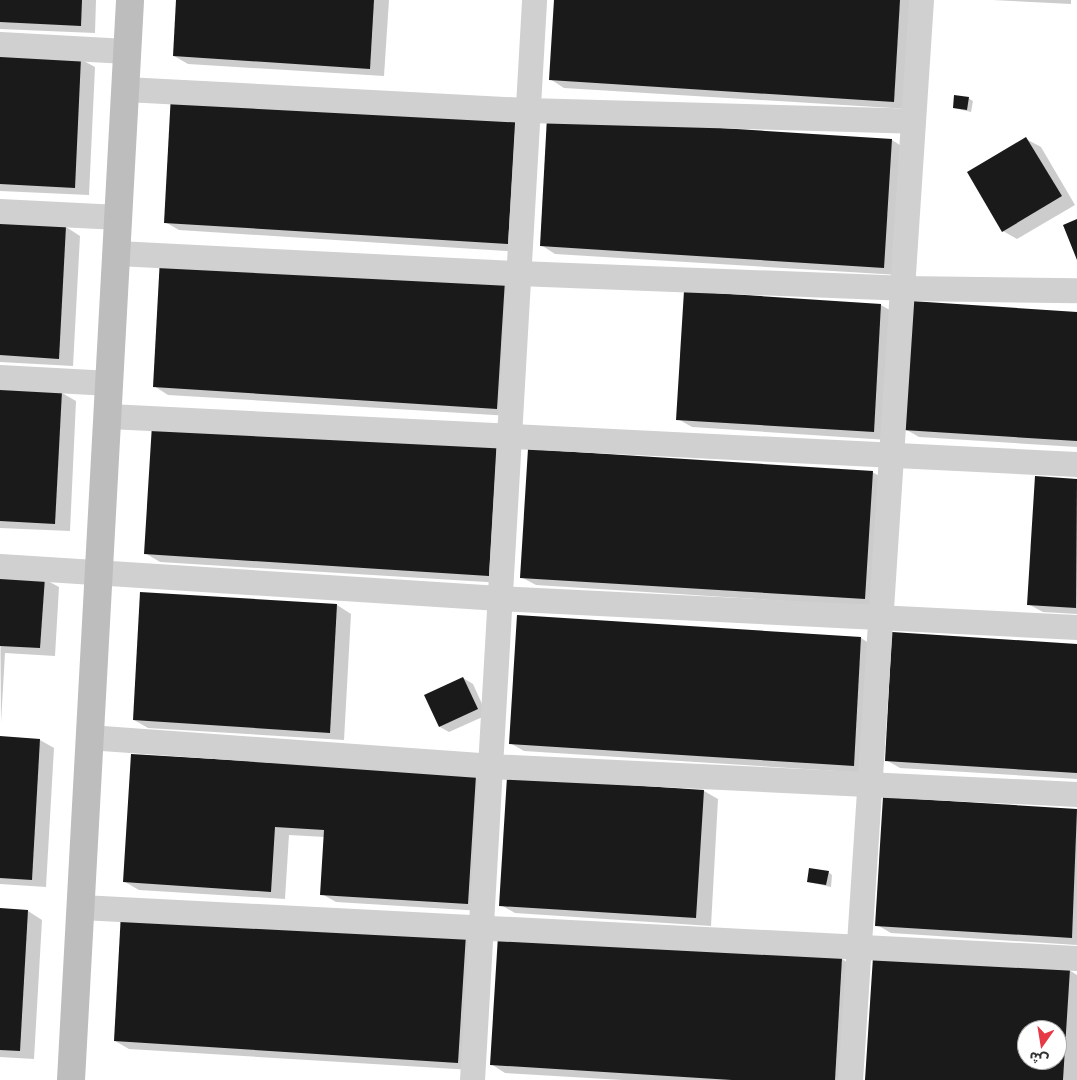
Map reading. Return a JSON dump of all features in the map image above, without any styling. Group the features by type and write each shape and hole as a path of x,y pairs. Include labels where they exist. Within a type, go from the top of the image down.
{"street":[{"path":"71,1080 88,737 100,571 130,0"},
{"path":"472,1080 534,0"},
{"path":"850,1080 921,0"},
{"path":"0,44 126,51"},
{"path":"125,89 527,110 913,122"},
{"path":"0,211 118,217"},
{"path":"117,253 518,273 902,288 1077,290"},
{"path":"0,377 110,383"},
{"path":"108,416 1077,464"},
{"path":"0,566 500,598 1077,627"},
{"path":"88,737 490,766 869,786 1077,794"},
{"path":"80,907 1077,958"}],"building":[{"path":"0,0 82,0 81,26 0,22"},
{"path":"176,0 374,0 370,69 173,56"},
{"path":"554,0 900,0 894,102 549,80"},
{"path":"0,54 81,58 75,188 0,184"},
{"path":"171,94 516,116 508,244 164,223"},
{"path":"954,95 969,97 967,110 953,108"},
{"path":"547,117 892,139 884,268 540,246"},
{"path":"1026,137 1062,196 1002,232 967,172"},
{"path":"1077,219 1077,260 1063,225"},
{"path":"0,223 66,226 59,359 0,355"},
{"path":"160,258 505,280 497,409 153,387"},
{"path":"684,291 881,304 874,432 676,420"},
{"path":"911,301 1077,312 1077,441 903,430"},
{"path":"0,388 62,391 55,524 0,521"},
{"path":"152,425 497,447 489,576 144,554"},
{"path":"528,449 873,471 865,599 520,578"},
{"path":"1035,476 1077,479 1076,608 1027,605"},
{"path":"0,575 45,577 40,648 0,646"},
{"path":"140,592 337,604 330,733 133,720"},
{"path":"517,615 861,637 854,766 509,744"},
{"path":"892,632 1077,644 1077,773 885,761"},
{"path":"463,677 478,709 439,727 424,695"},
{"path":"0,736 40,739 32,880 0,878"},
{"path":"131,754 476,775 468,904 320,895 324,830 275,827 271,892 123,882"},
{"path":"507,777 704,790 696,918 499,906"},
{"path":"883,797 1077,809 1072,938 875,926"},
{"path":"809,868 829,871 826,885 807,882"},
{"path":"0,908 28,910 20,1051 0,1050"},
{"path":"121,913 466,934 458,1063 114,1041"},
{"path":"498,936 842,958 835,1080 732,1080 490,1065"},
{"path":"873,957 1070,969 1067,1020 1017,1020 1017,1070 1064,1070 1063,1080 865,1080"}]}
